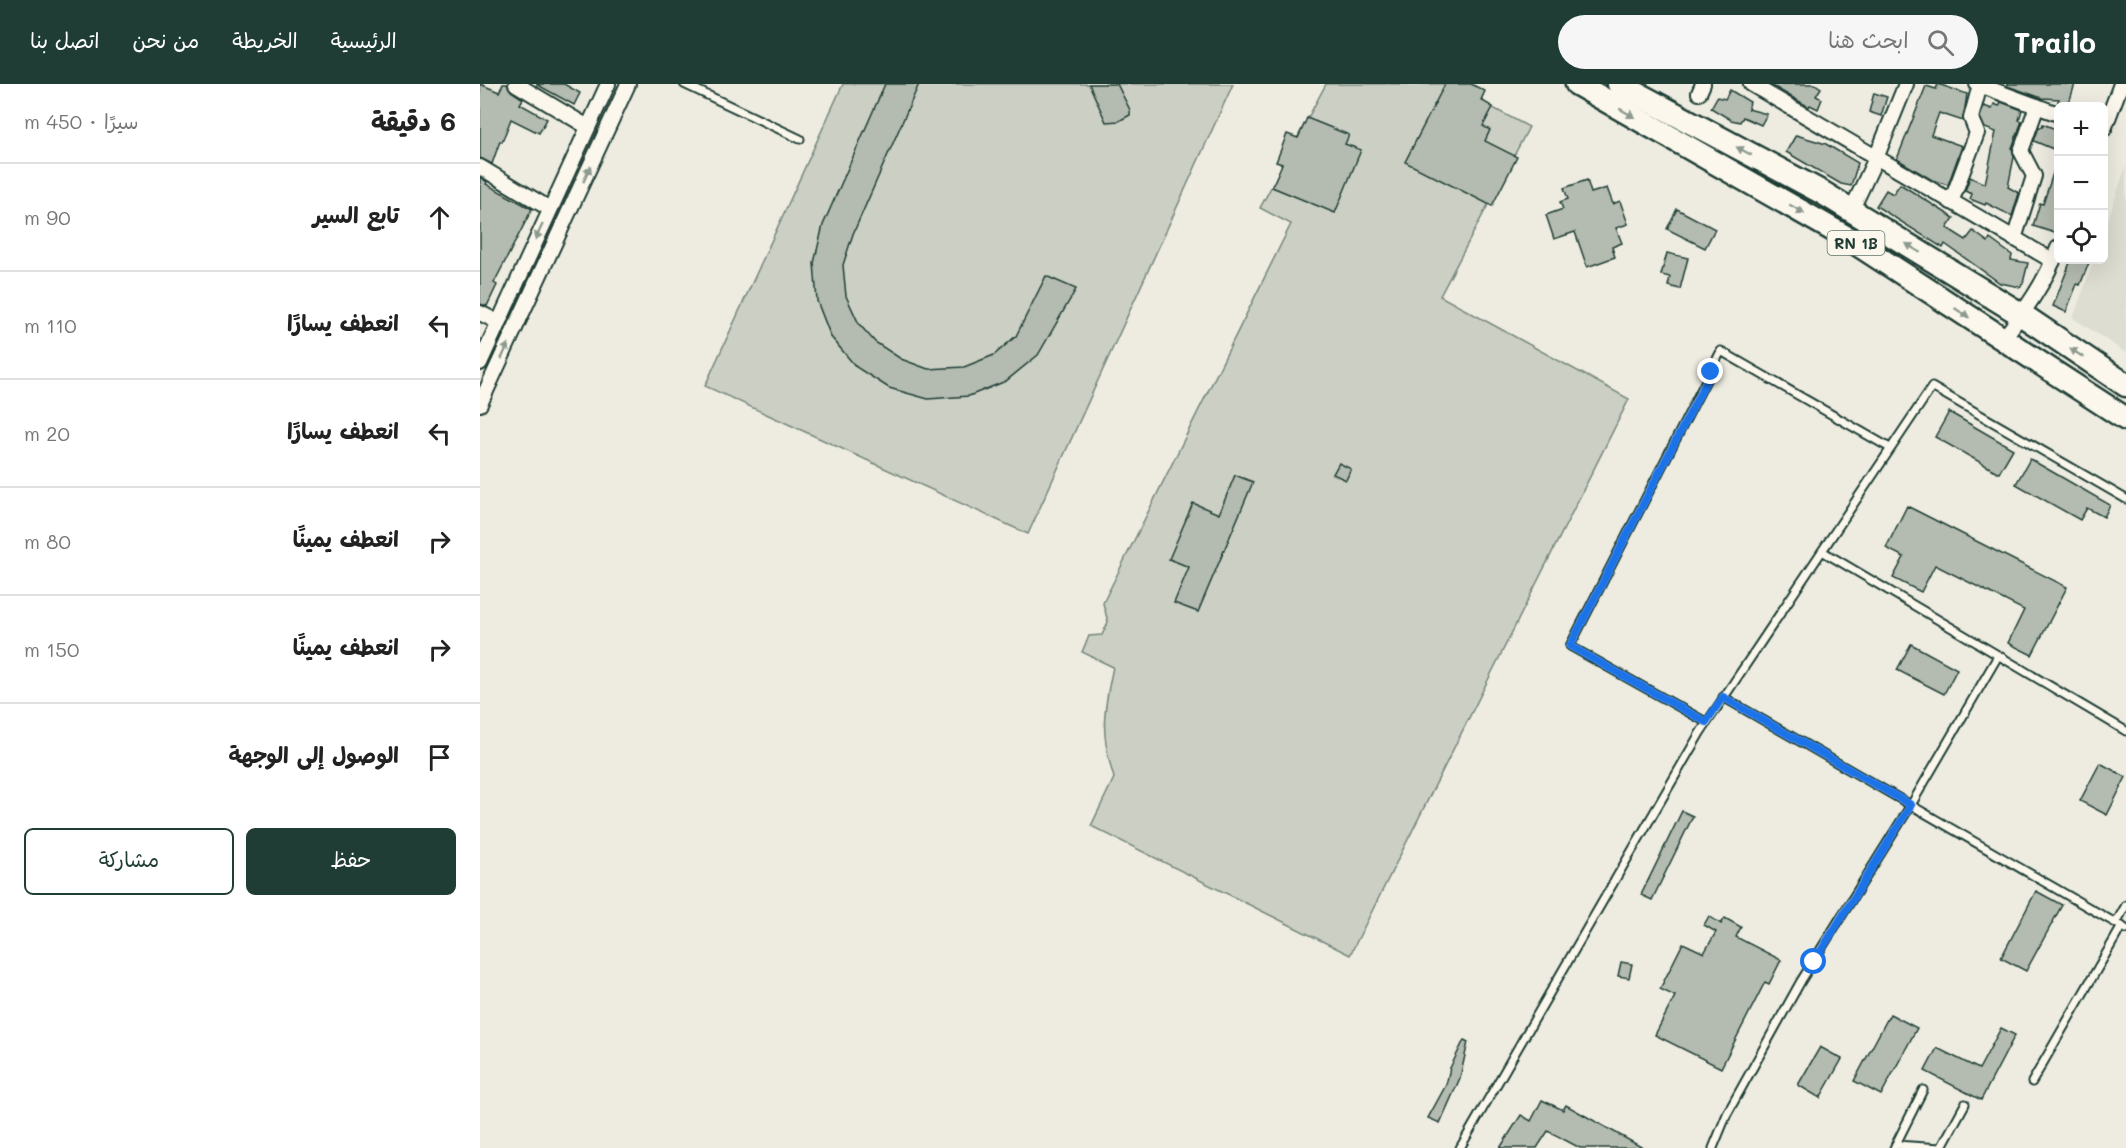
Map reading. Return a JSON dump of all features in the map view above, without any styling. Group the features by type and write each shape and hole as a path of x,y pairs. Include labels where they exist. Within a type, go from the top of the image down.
{"main road":[{"name":"RN 1B","path":"1576,84 1851,240 2126,419"},
{"name":"RN 1B","path":"1619,84 1822,193 2022,315 2126,386"}],"street":[{"path":"516,84 588,127"},
{"path":"480,363 608,84"},
{"path":"480,404 628,84"},
{"path":"1751,84 2014,239 2054,254"},
{"path":"1851,211 1876,158 1906,84"},
{"path":"2108,116 2121,84"},
{"path":"1951,202 1977,133 1971,118 1979,85 2054,112"},
{"path":"2014,239 2034,176 2021,151 2037,106"},
{"path":"480,167 550,209"},
{"path":"2002,339 2022,315 2054,259"},
{"path":"480,313 498,322"}],"lane":[{"path":"684,84 800,139"},
{"path":"1706,722 1570,646 1721,351 1890,448"},
{"path":"1460,1148 1706,722 1932,387 2126,499"},
{"path":"1822,551 2126,731"},
{"path":"1713,1148 1727,1114 1801,981 1911,805 1998,656"},
{"path":"1723,697 2121,926"},
{"path":"2032,1082 2121,926 2126,904"},
{"path":"1923,1090 1895,1146 1941,1148 1965,1104"}],"shaded area":[{"path":"843,84 1233,84 1028,534 705,386"},
{"path":"1326,84 1448,84 1529,127 1440,296 1629,399 1350,955 1091,826 1114,778 1104,723 1113,667 1082,652 1089,636 1102,635 1108,622 1103,603 1291,224 1260,208"},
{"path":"2126,166 2126,353 2073,318 2093,264 2108,264 2108,219"}],"building":[{"path":"480,84 499,92 503,84 507,84 511,91 523,99 520,104 547,119 539,133 511,119 492,164 480,158"},
{"path":"536,84 564,84 580,93 574,105"},
{"path":"885,84 919,84 853,234 843,265 846,296 859,324 875,342 901,359 928,369 964,367 994,355 1016,336 1046,276 1076,289 1038,355 1006,381 969,396 928,399 889,388 856,367 831,337 817,301 814,263 823,225"},
{"path":"1089,84 1117,84 1130,110 1130,115 1119,121 1106,122"},
{"path":"1445,84 1471,84 1485,91 1481,100 1493,107 1483,126 1490,130 1485,141 1517,157 1492,206 1405,162"},
{"path":"1769,84 1815,84 1821,88 1816,96 1822,99 1818,109 1810,105 1809,107"},
{"path":"1938,84 1967,94 1963,121 1939,113 1931,135 1962,146 1948,185 1932,180 1897,159 1926,86 1936,89"},
{"path":"2008,84 2075,84 2069,102 2042,98 2007,86"},
{"path":"1730,90 1750,102 1748,109 1767,114 1761,125 1743,117 1740,122 1731,120 1711,108 1717,97 1725,99"},
{"path":"1874,93 1887,97 1881,116 1869,112"},
{"path":"2001,102 2022,110 2019,120 2022,121 2012,148 2014,157 2008,187 2019,193 2012,216 1986,203 1985,205 1970,199 1972,194 1965,191 1970,177 1985,184 1996,132 1985,128 1980,117 1984,106 1992,109 1994,104 1999,106"},
{"path":"1307,118 1349,135 1345,144 1361,150 1335,213 1272,187 1282,164 1276,162 1287,134 1298,138"},
{"path":"2043,124 2054,128 2054,149 2034,141 2039,127"},
{"path":"1796,135 1826,144 1858,163 1851,186 1841,184 1786,152"},
{"path":"2054,170 2054,233 2033,226 2040,203 2043,204"},
{"path":"480,177 487,182 486,184 532,209 494,283 497,285 487,306 480,304"},
{"path":"1587,180 1591,193 1607,188 1613,204 1620,201 1628,224 1616,228 1622,243 1612,247 1615,257 1587,267 1575,232 1554,239 1546,215 1563,209 1560,202 1568,199 1564,188"},
{"path":"1900,184 1954,218 1947,228 1966,240 1973,231 1988,242 1990,239 2012,255 2011,260 2028,263 2020,287 2000,283 1945,244 1943,248 1876,206 1886,190 1893,194"},
{"path":"1677,209 1715,229 1705,248 1667,229"},
{"path":"1667,253 1688,258 1680,289 1668,286 1670,277 1661,275"},
{"path":"2069,264 2088,264 2080,285 2077,284 2066,312 2053,306"},
{"path":"1949,412 2013,449 1999,473 1935,437"},
{"path":"2030,459 2110,505 2104,517 2087,508 2080,520 2016,484"},
{"path":"1339,463 1351,469 1346,480 1333,474"},
{"path":"1235,475 1253,482 1198,612 1174,603 1189,567 1169,559 1193,503 1219,514"},
{"path":"1907,506 2067,587 2032,655 2008,643 2024,610 1935,565 1921,592 1893,578 1904,557 1886,548"},
{"path":"1911,644 1957,669 1944,694 1897,670"},
{"path":"2100,763 2126,777 2107,815 2080,801"},
{"path":"1682,811 1693,816 1652,900 1641,895"},
{"path":"2036,891 2062,905 2026,971 2001,958"},
{"path":"1709,916 1721,924 1725,918 1741,927 1736,937 1781,960 1769,984 1765,982 1721,1068 1655,1035 1675,996 1660,989 1683,943 1704,953 1716,932 1704,925"},
{"path":"1621,962 1632,964 1629,978 1618,976"},
{"path":"1890,1014 1917,1028 1881,1095 1854,1081"},
{"path":"2001,1028 2015,1035 1981,1100 1925,1071 1937,1048 1979,1069"},
{"path":"1464,1040 1468,1042 1460,1078 1440,1123 1428,1118 1446,1085 1450,1068"},
{"path":"1820,1047 1842,1059 1820,1098 1798,1085"},
{"path":"1542,1100 1563,1110 1566,1105 1643,1148 1580,1148 1548,1131 1537,1148 1500,1148 1521,1115 1531,1121"}],"route":[{"path":"1711,372 1570,646 1706,722 1723,697 1911,805 1814,962"}]}
